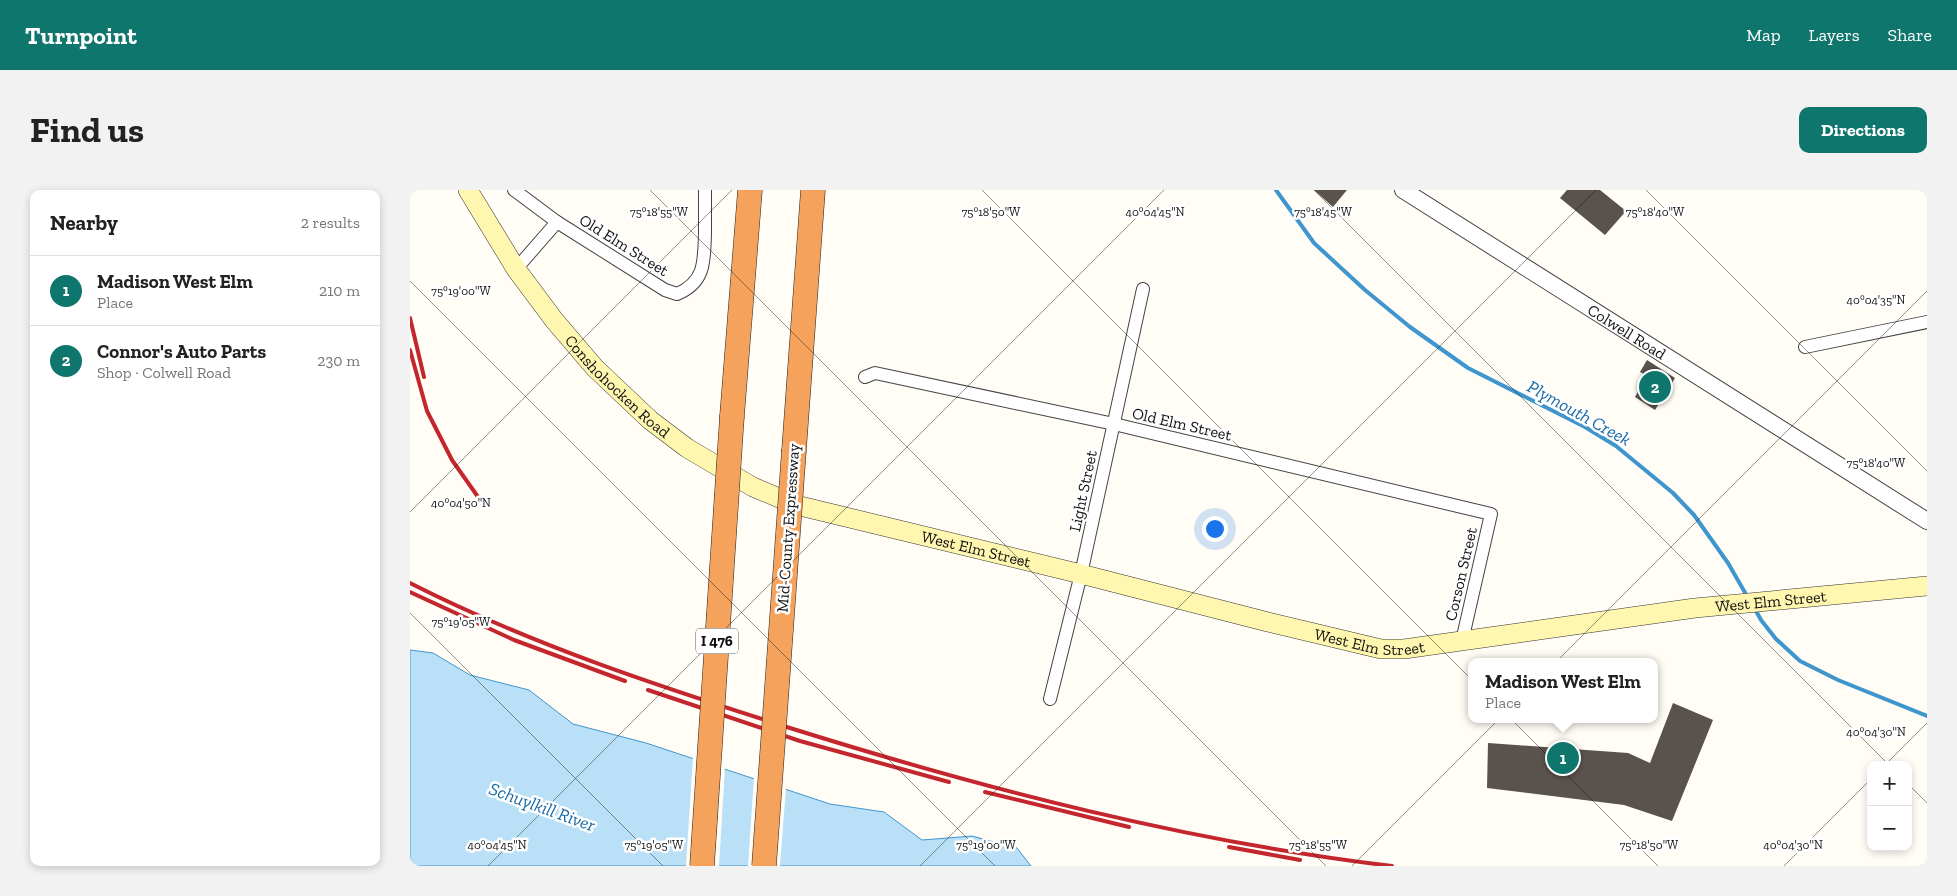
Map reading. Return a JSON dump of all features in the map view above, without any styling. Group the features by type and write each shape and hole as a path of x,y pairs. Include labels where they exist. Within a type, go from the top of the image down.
{"highway":[{"name":"I 476","path":"702,866 732,416 750,190"},
{"name":"Mid-County Expressway","path":"764,866 813,190"}],"main road":[{"name":"Conshohocken Road","path":"468,190 516,269 554,320 594,368 650,420 687,448 753,487 796,505 824,512"},
{"name":"West Elm Street","path":"824,512 1381,649 1404,649 1695,608 1927,586"}],"street":[{"name":"Old Elm Street","path":"514,190 557,222 665,290 677,294 689,289 698,279 704,264 705,190"},
{"name":"Colwell Road","path":"1403,190 1927,521"},
{"name":"Old Elm Street","path":"516,269 557,222"},
{"name":"Light Street","path":"1050,699 1081,574 1144,289"},
{"path":"1805,347 1927,322"},
{"name":"Old Elm Street","path":"865,377 875,373 1114,424 1492,514"},
{"name":"Corson Street","path":"1462,641 1492,514"}],"water":[{"name":"Schuylkill River","path":"410,650 433,653 470,675 529,690 573,724 646,743 830,804 884,812 922,840 972,836 1017,848 1031,866 410,866"}],"pier":[{"path":"693,756 725,767 719,866 686,866"},
{"path":"754,777 786,787 780,866 748,866"}],"building":[{"path":"1314,190 1347,190 1333,207"},
{"path":"1567,190 1600,190 1626,211 1605,235 1560,198"},
{"path":"1647,360 1675,378 1655,410 1635,397 1647,376 1640,372"},
{"path":"1673,703 1713,720 1672,821 1624,805 1487,788 1488,743 1628,753 1650,763"}],"waterway":[{"name":"Plymouth Creek","path":"1276,190 1314,243 1365,290 1410,327 1468,368 1585,427 1616,446 1673,493 1694,515 1728,563 1747,596"},
{"name":"Plymouth Creek","path":"1755,609 1776,639 1800,661 1838,680 1927,716"}],"railway":[{"path":"410,318 424,377"},
{"path":"410,350 427,411 452,460 483,504"},
{"path":"410,583 503,626 597,663 693,697 938,772 1088,811 1164,828 1316,856 1392,866"},
{"path":"410,592 514,640 625,681"},
{"path":"648,690 800,741 949,782"},
{"path":"985,792 1129,827"},
{"path":"1229,847 1300,860"}],"place":[{"name":"Connor's Auto Parts","path":"1655,387"},
{"name":"Madison West Elm","path":"1563,758"}]}
